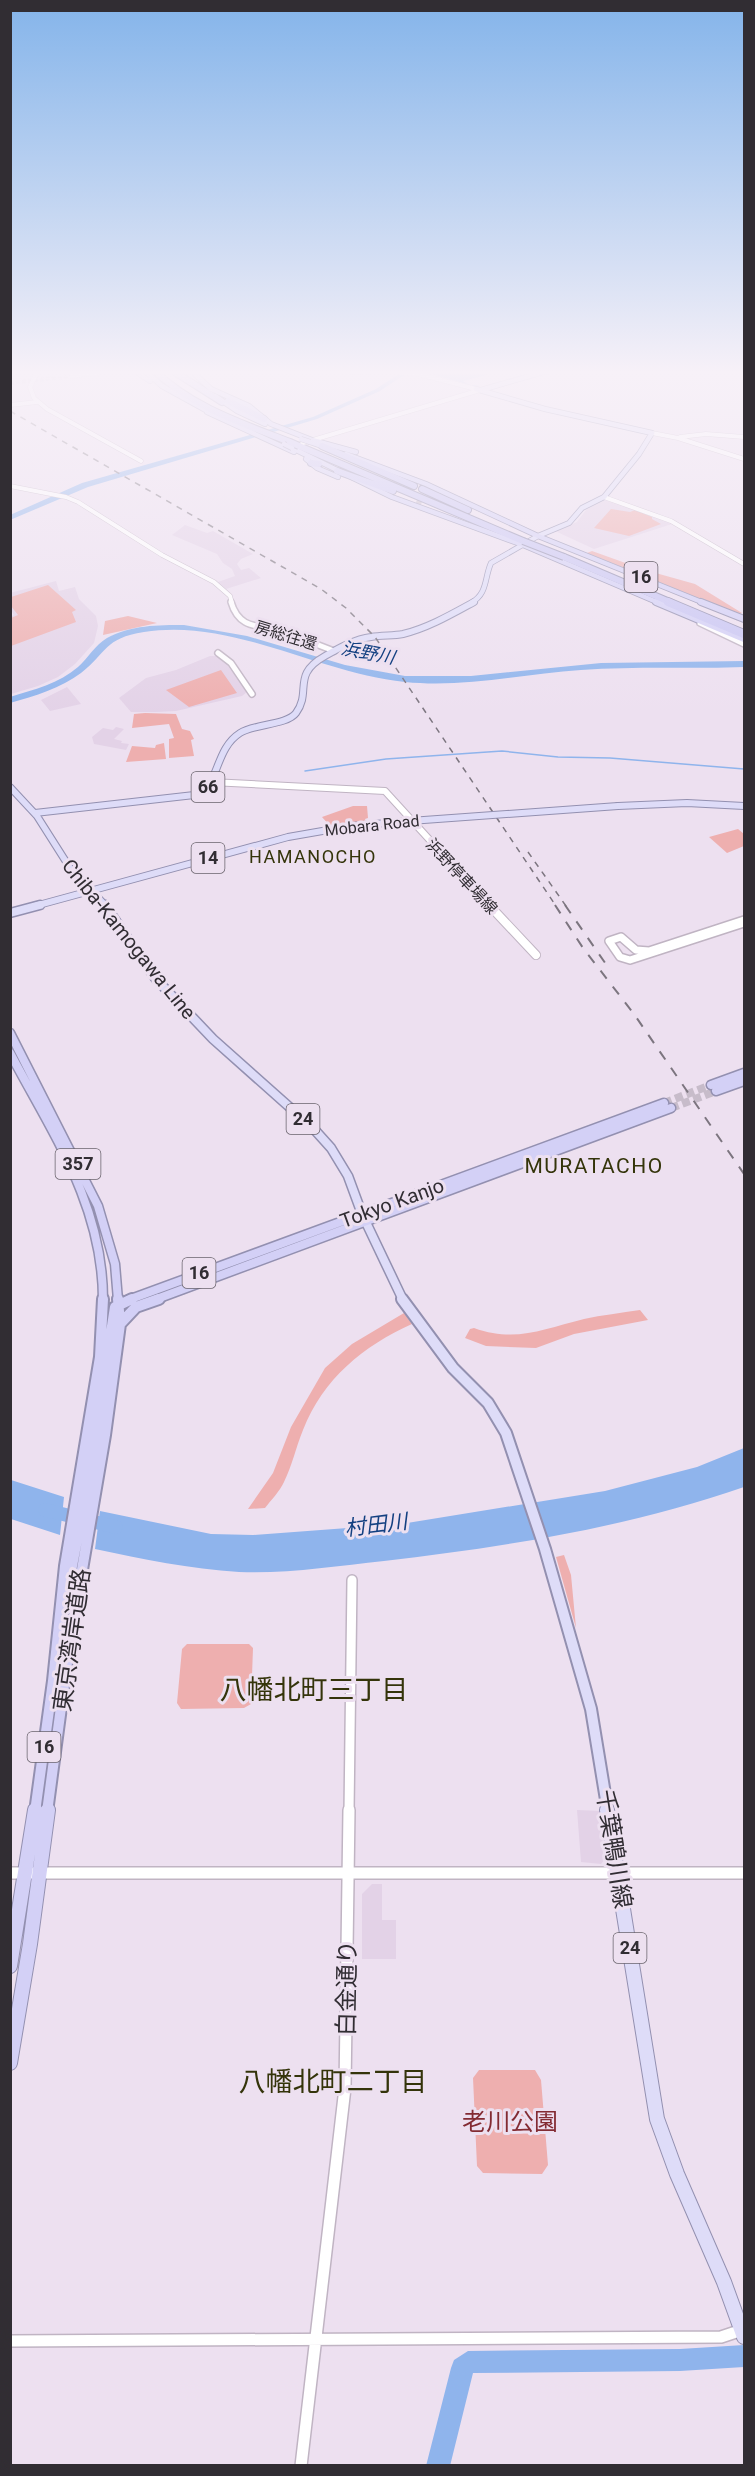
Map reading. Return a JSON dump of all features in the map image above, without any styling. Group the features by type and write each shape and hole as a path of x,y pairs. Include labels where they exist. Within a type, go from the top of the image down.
{"highway":[{"path":"355,485 379,495 436,513"},
{"name":"16","path":"365,485 436,513 524,540 616,586 744,639"},
{"path":"376,485 566,556 744,629"},
{"path":"382,485 400,493"},
{"path":"397,485 509,534"},
{"path":"397,485 524,540"},
{"path":"411,485 524,540"},
{"name":"16","path":"427,485 538,536 744,619"},
{"path":"566,556 744,634"},
{"name":"357","path":"10,1033 98,1206 113,1254 120,1323"},
{"name":"357","path":"10,1053 70,1164 90,1210 99,1246 104,1298 103,1321"},
{"path":"744,1073 713,1089 744,1081"},
{"name":"Tokyo Kanjo","path":"119,1305 364,1218 668,1105 469,1187 364,1218 136,1307 128,1312 120,1323"},
{"name":"Tokyo Kanjo","path":"119,1305 220,1276"},
{"path":"104,1298 119,1305"},
{"name":"16","path":"85,1498 112,1311 119,1305"},
{"name":"東京湾岸道路","path":"10,2063 39,1873 70,1640 76,1552 85,1498 103,1321"},
{"name":"東京湾岸道路","path":"10,1966 49,1713 59,1620 76,1552 120,1323"}],"main road":[{"name":"66","path":"35,813 194,796 205,792 227,745 240,732 251,727 291,718 296,714 304,693 305,677 312,664 334,651 365,639 401,635 416,630 474,601 485,591 491,563 524,540 572,521 582,508 604,497 614,485"},
{"name":"浜野停車場線","path":"211,782 385,791 410,821 536,955"},
{"name":"Chiba-Kamogawa Line","path":"10,787 35,813 70,868 117,917 155,978 200,1027 327,1142 348,1176 393,1283 407,1307 453,1368 495,1413 506,1433 528,1496"},
{"name":"Mobara Road","path":"10,913 288,837 339,828 618,806 687,803 744,806"},
{"name":"千葉鴨川線","path":"528,1496 591,1709 647,2065 663,2140 743,2333"}],"street":[{"name":"房総往還","path":"10,486 66,497 81,504 141,540 169,560 214,582 230,596 234,611 242,620 256,628 281,631 334,651"},
{"path":"604,497 671,521 744,564"},
{"path":"616,586 744,644"},
{"path":"218,653 225,657 235,669 252,694"},
{"path":"636,950 650,951 744,921"},
{"path":"635,959 638,954 636,950 621,937 609,941 620,957 626,960 635,959 744,921"},
{"name":"白金通り","path":"301,2466 345,2088 352,1580"},
{"path":"10,1873 744,1873"},
{"path":"10,2341 721,2337 743,2333"}],"shaded area":[{"path":"608,499 672,524 594,549 555,531 577,522 589,506"},
{"path":"185,525 207,533 213,531 253,554 241,559 237,564 241,570 249,568 261,578 226,589 218,582 235,576 232,569 223,563 217,554 172,535"},
{"path":"56,581 59,591 75,587 79,599 96,616 98,626 94,643 75,664 58,677 11,694 10,617 14,615 11,610 10,593"},
{"path":"210,656 220,656 247,692 242,696 176,711 156,712 131,712 119,698 146,678 176,670"},
{"path":"67,687 81,704 50,711 41,700"},
{"path":"116,727 124,729 114,739 129,744 126,750 94,744 92,737 103,728 113,730"},
{"path":"577,1810 601,1811 607,1857 601,1864 581,1862"},
{"path":"372,1884 382,1884 382,1920 396,1920 396,1959 362,1959 362,1894"}],"green space":[{"path":"611,509 630,512 635,510 652,517 661,524 629,536 594,528"},
{"path":"592,551 645,570 695,584 742,613 738,614 587,553"},
{"path":"48,585 76,610 72,612 76,622 11,646 11,618 18,615 11,606 11,597"},
{"path":"128,616 157,623 103,635 105,621"},
{"path":"221,670 237,693 189,707 166,690"},
{"path":"134,714 176,714 182,729 190,731 194,739 191,740 194,756 169,758 169,739 174,738 169,724 132,728"},
{"path":"164,743 166,759 126,762 132,746 155,748 156,745"},
{"path":"353,806 367,806 366,822 330,826 322,817"},
{"path":"738,829 744,834 744,846 727,853 709,837"},
{"path":"640,1310 648,1320 574,1334 536,1348 486,1346 465,1338 470,1329 474,1328 503,1334 529,1333 591,1318"},
{"path":"404,1313 412,1324 361,1354 333,1380 311,1412 280,1489 265,1508 248,1509 273,1473 291,1427 325,1368 352,1344"},
{"path":"564,1555 571,1575 576,1628 556,1557"},
{"path":"187,1644 249,1644 253,1648 251,1704 244,1708 181,1709 177,1703 182,1649"},
{"name":"老川公園","path":"479,2070 535,2070 541,2080 548,2165 542,2174 483,2173 477,2166 473,2078"}],"water":[{"path":"744,1448 744,1487 656,1513 521,1542 330,1567 257,1572 221,1571 185,1566 95,1549 100,1511 211,1534 253,1535 401,1524 605,1491 697,1467"},
{"path":"11,1480 64,1497 60,1535 11,1519"}],"waterway":[{"path":"10,518 87,485"},
{"name":"浜野川","path":"10,700 45,689 69,677 81,669 105,643 115,637 153,628 216,631 342,667 405,679 449,680 601,666 744,664"},
{"path":"305,771 386,759 502,751 558,757 610,758 744,769"},
{"name":"村田川","path":"46,1510 115,1527"},
{"path":"438,2466 462,2368 468,2362 680,2360 744,2356"}],"tunnel":[{"path":"417,500 422,502"},
{"path":"664,1103 711,1085"},
{"path":"671,1108 716,1091"}],"railway":[{"path":"139,485 321,589 346,608 375,637 556,906"},
{"path":"528,852 566,906"},
{"path":"555,905 583,948 634,1014 744,1174"},
{"path":"565,905 610,970"}],"district":[{"name":"HAMANOCHO","path":"313,857"},
{"name":"MURATACHO","path":"594,1166"},
{"name":"八幡北町三丁目","path":"314,1690"},
{"name":"八幡北町二丁目","path":"333,2082"}]}
